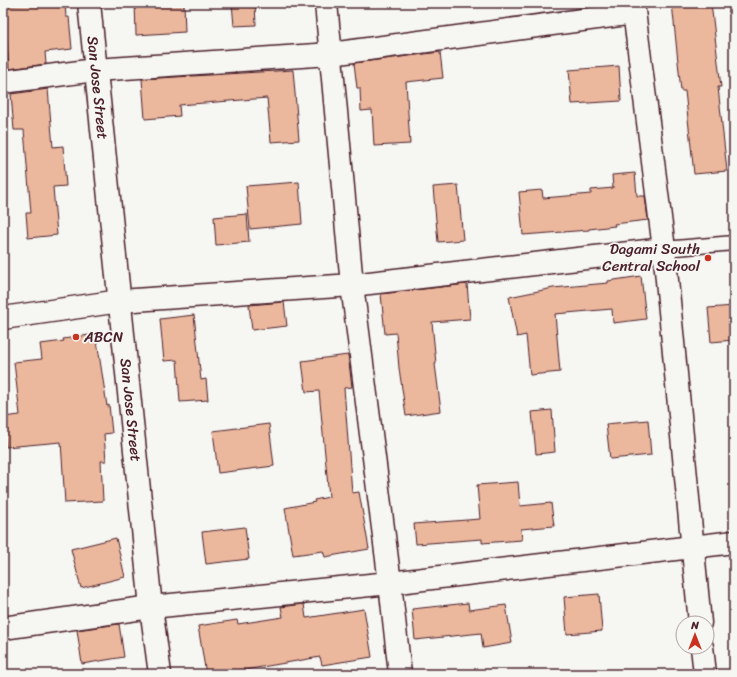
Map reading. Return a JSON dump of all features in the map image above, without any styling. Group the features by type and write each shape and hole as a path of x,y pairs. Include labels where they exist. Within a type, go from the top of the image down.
{"street":[{"name":"San Jose Street","path":"89,3 150,607 160,674"},
{"path":"326,3 352,286 390,583 400,674"},
{"path":"3,82 95,70 331,54 634,8 664,249 699,615"},
{"path":"3,318 120,302 352,286 664,249"},
{"path":"3,628 150,607 390,583 734,542"},
{"path":"703,655 705,674"}],"lane":[{"path":"664,249 734,243"}],"building":[{"path":"36,3 65,3 66,17 69,17 72,49 45,52 46,64 9,69 4,6"},
{"path":"135,3 184,3 185,32 136,35"},
{"path":"232,3 255,3 256,25 234,26"},
{"path":"672,3 711,3 721,87 718,87 727,171 694,174 685,91 681,91"},
{"path":"440,52 443,78 406,82 410,144 374,146 372,110 361,111 360,88 357,88 354,63"},
{"path":"619,66 621,101 572,104 569,70"},
{"path":"293,70 299,140 271,142 267,98 179,105 180,116 145,119 142,79"},
{"path":"48,89 53,147 63,146 66,186 53,187 57,235 28,238 26,213 31,213 24,130 14,130 11,94"},
{"path":"635,173 637,196 645,196 648,220 614,224 615,226 589,230 523,235 519,192 542,190 543,198 591,194 591,190 613,188 612,175"},
{"path":"299,182 302,224 250,229 246,186"},
{"path":"458,185 463,240 438,242 433,187"},
{"path":"247,214 249,242 216,245 214,217"},
{"path":"641,276 646,319 613,323 612,309 555,314 560,372 530,375 526,335 517,337 509,297 553,288 608,283 608,281"},
{"path":"467,284 470,319 432,322 435,364 441,411 406,416 399,368 396,333 385,334 381,294"},
{"path":"284,302 287,326 252,330 249,305"},
{"path":"734,306 734,340 711,342 708,308"},
{"path":"194,315 201,380 206,379 208,400 180,402 177,360 164,361 160,319"},
{"path":"96,334 107,406 109,405 112,433 104,434 106,461 101,461 103,501 65,503 61,442 6,447 3,417 20,415 14,362 42,359 40,344 64,341 63,339"},
{"path":"348,355 352,387 344,388 352,493 359,492 369,549 325,557 323,551 293,555 285,508 315,502 314,500 329,497 319,391 306,392 302,361"},
{"path":"552,410 555,452 536,454 532,412"},
{"path":"648,420 651,455 610,459 606,424"},
{"path":"269,424 274,466 218,473 213,431"},
{"path":"518,482 520,506 551,503 554,526 521,529 522,540 482,543 482,539 416,544 414,524 480,519 477,485"},
{"path":"245,527 249,559 206,564 202,532"},
{"path":"116,538 125,577 81,588 71,549"},
{"path":"599,594 602,631 567,634 564,597"},
{"path":"468,603 469,610 506,605 512,643 483,648 481,633 415,640 412,609"},
{"path":"304,604 306,618 364,609 372,657 322,665 320,657 233,672 233,674 206,674 198,626 237,620 238,624 283,617 281,607"},
{"path":"119,624 124,657 82,664 77,630"}],"place":[{"name":"Dagami South Central School","path":"708,258"},
{"name":"ABCN","path":"76,337"}]}
